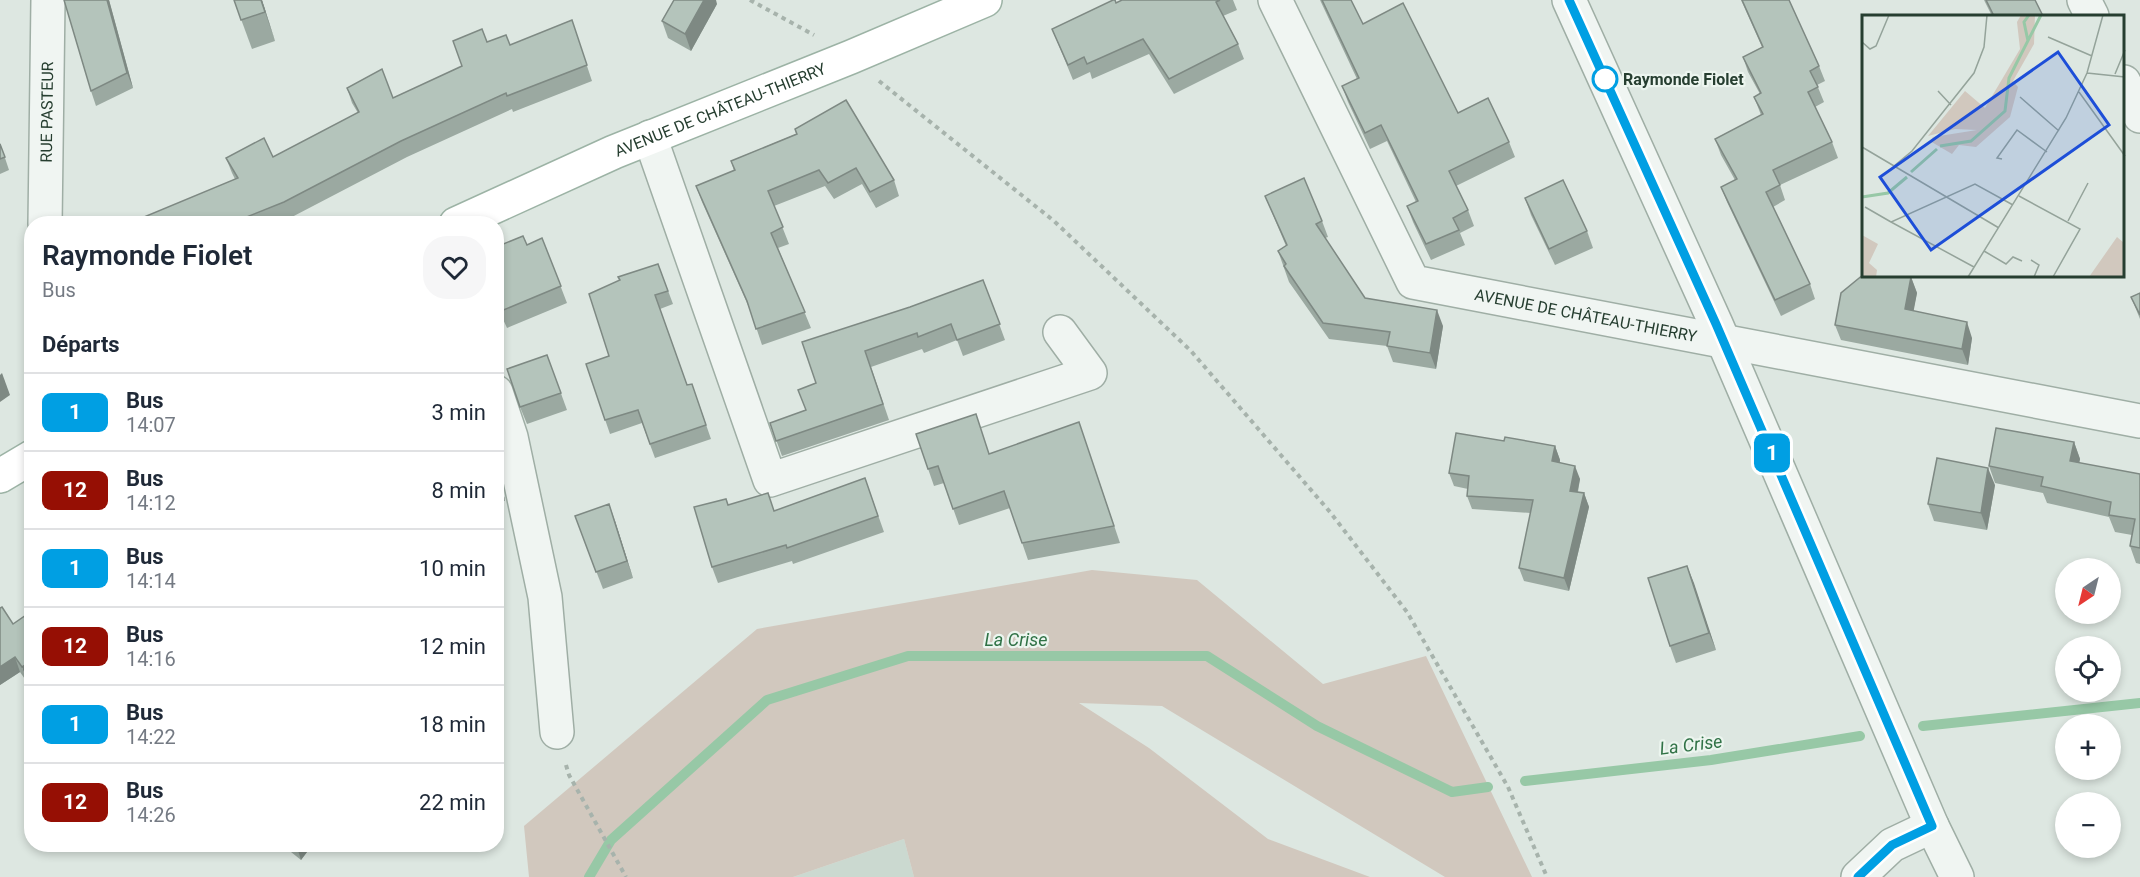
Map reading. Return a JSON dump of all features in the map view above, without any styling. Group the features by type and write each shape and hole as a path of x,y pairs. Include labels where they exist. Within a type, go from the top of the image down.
{"main road":[{"name":"AVENUE DE CHÂTEAU-THIERRY","path":"474,216 650,137 852,57 985,0"},
{"path":"0,476 24,461"}],"street":[{"name":"RUE PASTEUR","path":"45,216 48,0"},
{"name":"AVENUE DE CHÂTEAU-THIERRY","path":"1275,0 1413,282 2140,420"},
{"path":"1569,0 1724,341 1932,826 1957,877"},
{"path":"2084,0 2092,15"},
{"path":"2125,83 2140,116"},
{"path":"650,137 770,480 1090,373 1060,332"},
{"path":"504,416 511,437 544,597 557,732"},
{"path":"1858,877 1892,845 1932,826"}],"path":[{"path":"750,0 781,15 852,57 902,100 1054,221 1191,351 1330,512 1407,612 1508,787 1547,877"},
{"path":"557,732 569,775 626,877"}],"shaded area":[{"path":"1092,570 1197,580 1323,684 1426,656 1532,877 1445,877 1162,706 1079,703 1149,748 1268,839 1370,877 914,877 904,839 793,877 529,877 524,826 757,629"},
{"path":"904,839 914,877 793,877"}],"building":[{"path":"64,0 107,0 127,73 91,91"},
{"path":"234,0 261,0 265,12 241,20"},
{"path":"674,0 704,0 685,34 662,21"},
{"path":"1113,0 1116,3 1122,0 1220,0 1216,2 1238,44 1169,79 1143,39 1087,64 1084,57 1068,65 1052,29"},
{"path":"1322,0 1351,0 1363,24 1403,3 1458,113 1488,98 1509,142 1449,171 1468,210 1453,218 1459,230 1426,244 1407,206 1418,201 1381,125 1365,133 1342,86 1359,78"},
{"path":"1742,0 1789,0 1819,66 1810,71 1818,87 1808,92 1832,142 1773,170 1780,185 1766,192 1810,284 1775,300 1721,187 1737,179 1715,139 1763,114 1754,97 1761,93 1743,57 1763,47"},
{"path":"1986,0 2035,0 2042,15 1994,15"},
{"path":"572,20 587,65 507,96 506,93 401,141 284,202 249,216 146,216 238,178 226,158 264,138 273,157 359,112 347,88 382,69 393,98 462,66 453,41 482,29 487,42 506,35 510,45"},
{"path":"846,100 894,180 870,192 856,168 828,183 819,170 768,191 783,227 771,233 805,312 756,329 747,301 696,186 735,170 731,161 797,134 795,129"},
{"path":"0,144 5,157 0,159"},
{"path":"1304,178 1322,221 1316,224 1365,298 1437,310 1430,353 1387,346 1390,332 1323,323 1284,266 1286,264 1278,251 1287,245 1265,196"},
{"path":"1563,180 1587,231 1549,249 1525,198"},
{"path":"523,236 527,245 542,238 561,286 504,310 504,244"},
{"path":"658,264 668,291 655,295 687,385 692,384 706,425 650,444 638,410 605,420 586,364 609,356 589,294 620,280 618,277"},
{"path":"1862,276 1862,278 1911,278 1905,309 1967,322 1962,349 1835,325 1841,293"},
{"path":"983,280 1000,324 957,340 951,324 918,337 917,333 865,351 883,404 776,441 770,423 806,410 798,390 816,383 802,342 910,307"},
{"path":"2140,293 2140,315 2131,297"},
{"path":"547,355 561,393 520,407 507,369"},
{"path":"976,414 989,454 1079,422 1114,526 1022,543 1004,491 953,509 938,466 928,469 916,434"},
{"path":"1996,428 2074,442 2070,461 2140,474 2140,548 2130,546 2135,519 2109,515 2111,502 2041,486 2043,477 1989,466"},
{"path":"1456,433 1504,441 1505,437 1555,446 1552,461 1575,466 1570,491 1584,493 1564,578 1519,568 1533,500 1467,496 1469,476 1449,473"},
{"path":"1937,458 1988,468 1981,513 1928,504"},
{"path":"865,478 878,516 787,548 786,545 712,567 694,507 726,499 728,505 768,493 774,511"},
{"path":"609,504 627,561 596,572 575,516"},
{"path":"1687,566 1709,633 1670,646 1648,578"},
{"path":"2,607 13,624 24,616 24,666 22,667 15,657 0,667 0,608"}],"waterway":[{"name":"La Crise","path":"589,877 611,840 767,700 908,656 1207,656 1317,726 1452,792 1488,787"},
{"name":"La Crise","path":"1923,726 2140,703"},
{"name":"La Crise","path":"1525,781 1711,760 1860,736"}],"bus line":[{"name":"1","path":"1569,0 1716,324 1932,826 1892,845 1858,877"}],"place":[{"name":"Raymonde Fiolet","path":"1605,79"}]}
